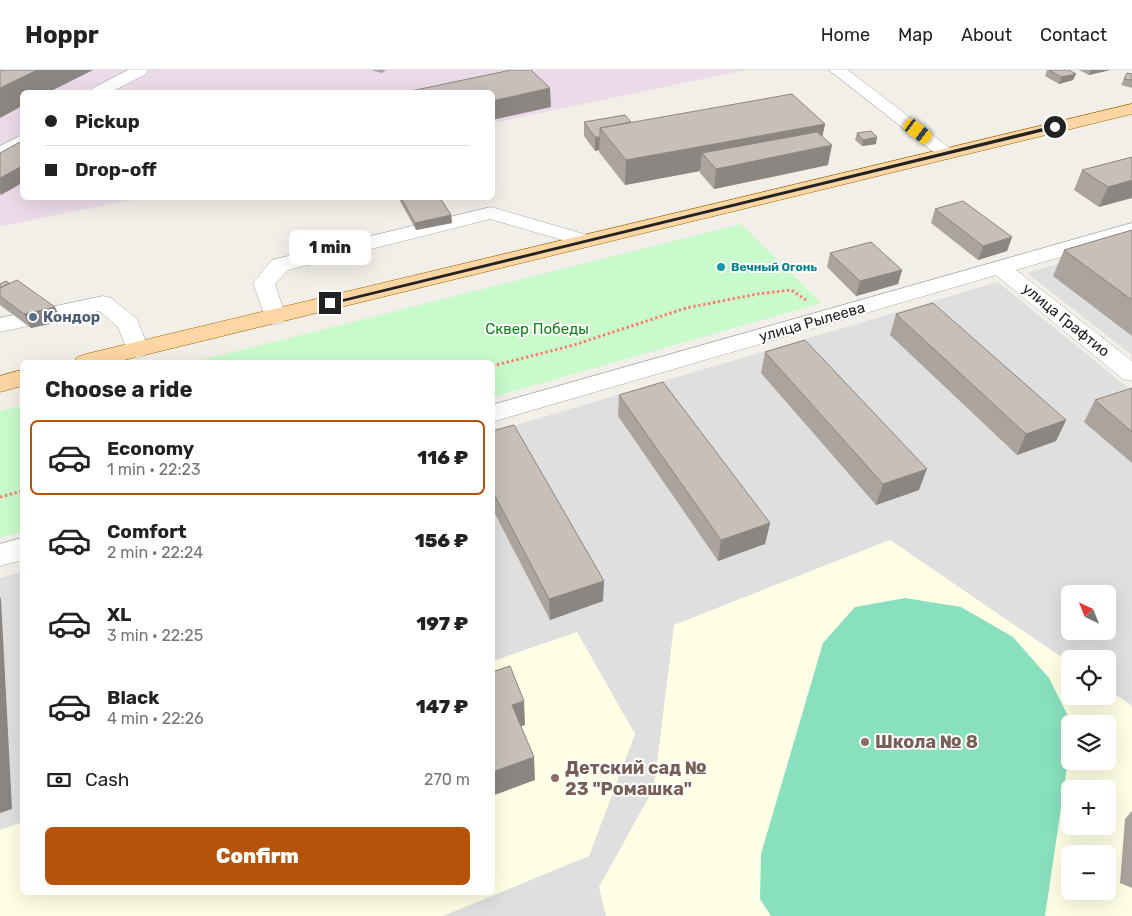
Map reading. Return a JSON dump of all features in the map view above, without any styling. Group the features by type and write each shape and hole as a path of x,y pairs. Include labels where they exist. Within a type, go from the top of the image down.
{"main road":[{"path":"94,360 1132,108"},
{"path":"0,384 20,379"}],"street":[{"path":"103,90 140,70"},
{"path":"837,70 947,153"},
{"path":"0,154 20,142"},
{"path":"275,317 264,283 280,265 453,222 491,213 587,241"},
{"name":"улица Рылеева","path":"495,413 1132,229"},
{"name":"улица Графтио","path":"1000,268 1132,373"},
{"path":"0,325 103,303 129,324 137,350"},
{"path":"0,555 20,549"}],"path":[{"path":"495,365 574,344 686,308 757,294 791,290 810,304"},
{"path":"0,497 20,492"}],"shaded area":[{"path":"0,70 745,70 495,123 495,90 20,90 20,200 130,200 0,226"},
{"path":"1132,242 1132,355 1027,273"},
{"path":"998,282 1132,391 1132,916 0,916 0,578 20,573 20,895 495,895 495,431"},
{"name":"Школа № 8","path":"890,540 1061,657 1061,705 1116,705 1116,695 1132,706 1132,916 606,916 599,887 654,788 674,625"},
{"name":"Детский сад № 23 \"Ромашка\"","path":"577,632 635,734 589,856 495,895 495,660"},
{"name":"Детский сад № 23 \"Ромашка\"","path":"20,823 20,895 494,895 443,916 0,916 0,830"}],"green space":[{"name":"Сквер Победы","path":"741,224 821,303 495,396 495,360 201,360"},
{"path":"20,406 20,533 0,538 0,411"},
{"path":"905,598 961,607 1013,637 1049,678 1068,715 1061,715 1061,770 1067,770 1065,780 1061,780 1061,808 1045,916 771,916 760,899 761,854 823,643 855,607"}],"building":[{"path":"0,70 37,70 0,88"},
{"path":"511,70 531,70 550,88 495,100 495,90 416,90"},
{"path":"1049,70 1069,70 1076,74 1061,77"},
{"path":"1127,73 1132,74 1132,80 1124,79"},
{"path":"792,94 825,124 626,160 600,128"},
{"path":"625,115 631,122 600,128 600,137 595,137 584,122"},
{"path":"871,131 877,137 863,140 857,133"},
{"path":"817,132 832,145 716,169 702,153"},
{"path":"20,142 20,167 0,178 0,153"},
{"path":"1132,157 1132,180 1108,187 1082,170"},
{"path":"402,200 441,200 451,215 415,223"},
{"path":"963,201 1012,237 983,246 935,209"},
{"path":"1132,230 1132,300 1064,250"},
{"path":"871,242 902,270 860,281 830,253"},
{"path":"17,280 55,307 24,314 0,296 0,288"},
{"path":"6,281 9,283 0,288 0,284"},
{"path":"933,303 1066,420 1026,434 896,314"},
{"path":"805,340 927,469 883,484 765,352"},
{"path":"663,382 770,523 721,540 619,395"},
{"path":"1132,388 1132,432 1095,400"},
{"path":"514,425 604,581 549,599 495,496 495,430"},
{"path":"510,666 524,701 512,705 534,757 495,771 495,671"}],"place":[{"name":"Вечный Огонь","path":"721,267"},
{"name":"Кондор","path":"33,317"},
{"name":"Школа № 8","path":"865,742"},
{"name":"Детский сад № 23 \"Ромашка\"","path":"555,778"}],"route":[{"path":"330,303 1055,127"}]}
